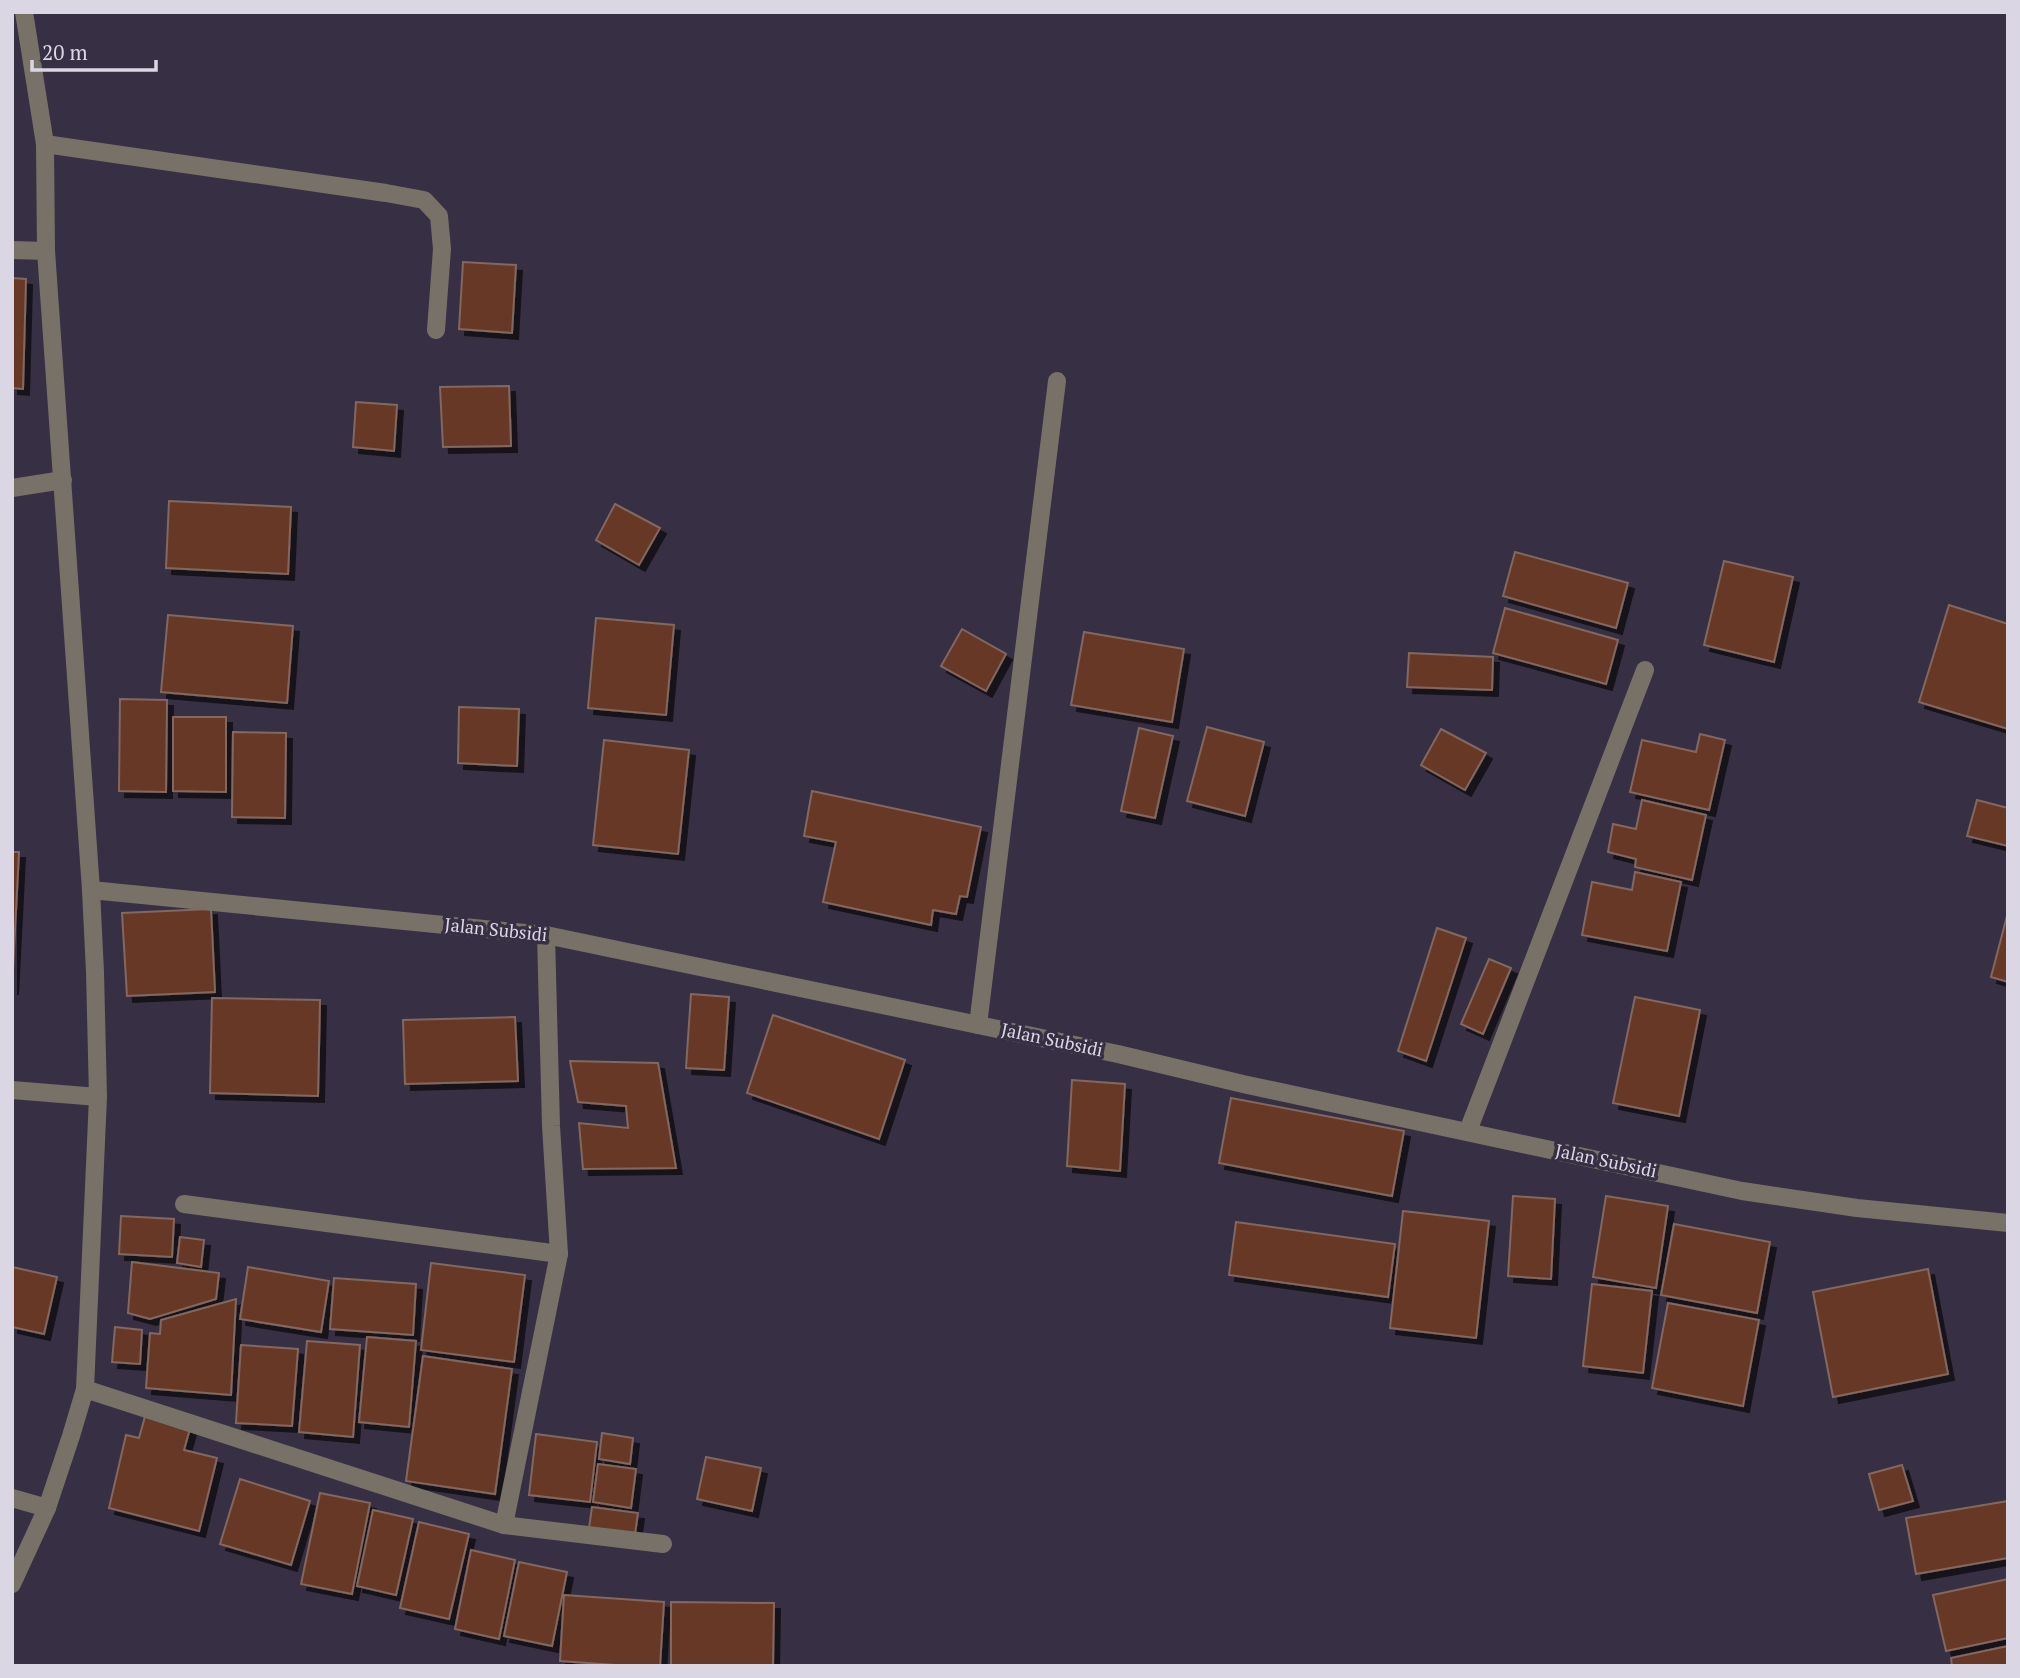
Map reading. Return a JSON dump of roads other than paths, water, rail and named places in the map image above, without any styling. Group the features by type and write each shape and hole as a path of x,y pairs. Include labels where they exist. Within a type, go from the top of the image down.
{"street":[{"path":"12,1584 47,1508 85,1388 98,1097 91,890 46,251 44,144 24,12"},
{"path":"44,144 424,200 439,216 442,249 436,330"},
{"path":"12,250 46,251"},
{"path":"978,1025 1057,381"},
{"path":"12,488 63,480"},
{"path":"1468,1131 1645,670"},
{"name":"Jalan Subsidi","path":"91,890 546,935 1118,1054 1243,1084 1742,1191 1857,1208 2008,1223"},
{"path":"504,1525 559,1254 551,1126 546,935"},
{"path":"12,1090 98,1097"},
{"path":"184,1204 559,1254"},
{"path":"85,1388 504,1525 663,1544"},
{"path":"12,1498 47,1508"}]}
